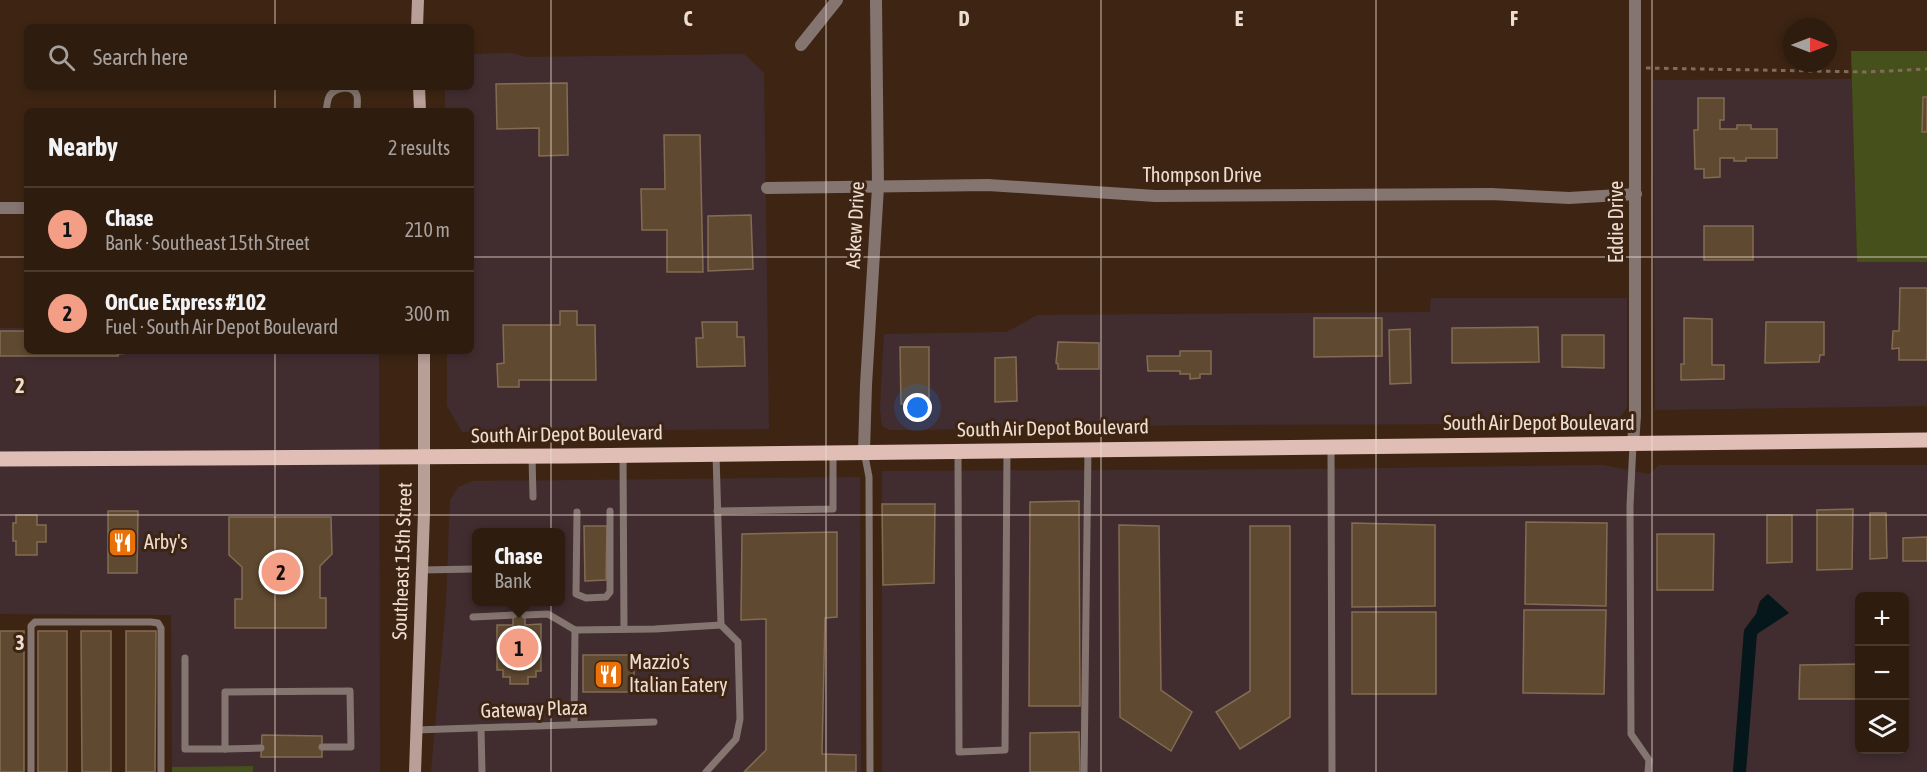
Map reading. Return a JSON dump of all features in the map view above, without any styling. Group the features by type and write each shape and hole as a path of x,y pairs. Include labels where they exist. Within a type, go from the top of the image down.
{"main road":[{"path":"417,24 418,0"},
{"path":"419,90 420,108"},
{"name":"Southeast 15th Street","path":"415,772 422,570 424,354"},
{"name":"South Air Depot Boulevard","path":"0,459 532,456 1927,440"}],"street":[{"path":"801,45 837,0"},
{"name":"Askew Drive","path":"864,451 878,187 876,0"},
{"name":"Eddie Drive","path":"1633,444 1636,194 1635,0"},
{"name":"Thompson Drive","path":"767,188 988,186 1155,196 1491,194 1569,198 1636,194"},
{"path":"0,208 24,207"}],"lane":[{"path":"327,108 329,96 333,91 340,90"},
{"path":"350,90 357,96 357,108"},
{"path":"1633,444 1630,506 1631,734 1648,760 1648,772"},
{"path":"1331,446 1332,772"},
{"path":"1084,772 1088,449"},
{"path":"958,450 959,752 1005,750 1007,450"},
{"path":"864,451 869,477 870,772"},
{"path":"717,511 833,509 832,452"},
{"path":"706,772 736,739 740,719 738,642 721,625 716,454"},
{"path":"623,455 624,629"},
{"path":"532,456 533,497"},
{"path":"577,512 576,594 586,598 606,597 610,592 610,511"},
{"path":"422,570 472,569"},
{"path":"525,615 548,614 575,630 721,625"},
{"path":"473,617 513,615"},
{"path":"31,772 31,626 35,622 151,622 158,623 161,628 161,772"},
{"path":"574,724 575,630"},
{"path":"185,658 185,749 261,748"},
{"path":"225,749 225,692 350,691 351,747 322,747"},
{"name":"Gateway Plaza","path":"416,730 654,722"},
{"path":"481,728 482,772"}],"path":[{"path":"1635,68 1867,72 1927,69"}],"shaded area":[{"path":"511,53 527,57 744,54 764,73 769,429 462,432 447,406 447,354 474,354 474,108 445,108 445,90 474,90 474,54"},
{"path":"1852,79 1857,262 1927,262 1927,406 1655,410 1653,80"},
{"path":"1431,298 1627,298 1627,407 1619,420 1511,424 1194,425 916,430 890,430 882,426 880,408 884,334 1006,332 1038,315 1430,312"},
{"path":"0,328 24,328 24,354 379,354 380,772 172,772 171,615 0,614"},
{"path":"1603,465 1649,474 1659,465 1927,465 1927,772 1746,772 1756,638 1760,630 1789,613 1767,594 1760,601 1756,614 1744,630 1733,772 882,772 882,471"},
{"path":"860,477 861,772 431,772 446,603 450,500 458,487 473,481"},
{"path":"1768,594 1789,613 1757,634 1746,772 1733,772 1744,630 1756,614 1760,601"}],"green space":[{"path":"1851,51 1927,51 1927,262 1857,262"},
{"path":"253,766 253,772 172,772 172,767"}],"building":[{"path":"567,83 568,155 539,156 539,128 497,129 496,84"},
{"path":"1923,97 1927,97 1927,132 1922,132"},
{"path":"1698,98 1724,98 1724,120 1720,120 1720,129 1737,129 1737,125 1751,125 1751,129 1777,129 1777,158 1746,158 1746,161 1734,161 1734,158 1720,158 1720,177 1704,178 1704,169 1695,169 1694,130 1698,130"},
{"path":"664,135 700,135 703,272 667,272 667,230 642,230 641,189 665,189"},
{"path":"751,215 753,269 708,271 708,216"},
{"path":"1704,226 1753,226 1753,260 1704,260"},
{"path":"1900,288 1927,288 1927,360 1899,360 1899,348 1892,349 1893,331 1899,331"},
{"path":"560,311 577,311 577,325 595,325 596,380 519,380 519,387 498,387 497,364 504,363 503,325 560,325"},
{"path":"1314,318 1382,318 1382,356 1314,357"},
{"path":"1684,318 1712,319 1712,365 1724,365 1724,379 1681,380 1681,364 1684,364"},
{"path":"702,322 737,322 737,337 744,337 745,366 697,367 696,338 703,338"},
{"path":"1766,322 1824,322 1824,355 1820,355 1819,362 1765,363"},
{"path":"1538,327 1539,362 1452,363 1452,328"},
{"path":"1410,329 1411,383 1390,384 1389,330"},
{"path":"0,331 24,331 24,354 118,354 118,356 0,356"},
{"path":"1562,335 1604,335 1604,368 1562,367"},
{"path":"1058,342 1099,343 1099,369 1058,369 1056,363"},
{"path":"900,347 929,347 929,403 901,404"},
{"path":"1180,351 1211,351 1211,374 1200,374 1200,378 1190,379 1190,374 1180,374 1180,371 1148,371 1147,356 1180,356"},
{"path":"1016,357 1017,401 995,402 995,358"},
{"path":"1079,501 1080,706 1029,706 1030,502"},
{"path":"882,504 935,504 934,583 883,585"},
{"path":"1853,509 1852,569 1817,570 1817,510"},
{"name":"Arby's","path":"108,511 138,511 137,573 108,573"},
{"path":"1870,513 1886,513 1887,558 1870,559"},
{"path":"16,515 37,515 37,525 46,525 46,542 37,542 37,555 16,555 13,523 16,523"},
{"path":"1767,515 1792,515 1792,562 1767,563"},
{"path":"229,517 331,517 332,554 320,566 320,598 326,598 326,628 235,628 235,599 242,599 242,567 229,555"},
{"path":"1526,522 1607,523 1606,606 1525,604"},
{"path":"1352,523 1435,525 1435,606 1352,607"},
{"path":"1119,525 1159,526 1161,690 1192,712 1171,751 1120,717"},
{"path":"584,526 607,526 606,580 585,581"},
{"path":"1250,526 1290,526 1290,717 1240,749 1216,712 1250,691"},
{"path":"837,532 837,617 825,618 822,754 856,755 856,772 744,772 766,750 766,619 741,620 742,534"},
{"path":"1657,534 1714,534 1713,590 1657,590"},
{"path":"1927,537 1927,561 1903,561 1903,538"},
{"path":"513,606 525,606 525,625 541,624 541,671 536,671 536,677 528,677 528,684 510,684 510,677 503,677 503,670 497,670 497,625 513,625"},
{"path":"1524,610 1606,610 1604,694 1523,693"},
{"path":"1352,612 1436,612 1436,694 1352,694"},
{"path":"0,631 24,631 24,772 0,772"},
{"path":"38,631 67,631 67,772 38,772"},
{"path":"81,631 111,631 111,772 82,772"},
{"path":"126,631 156,631 155,772 126,772"},
{"name":"Mazzio's Italian Eatery","path":"583,655 634,655 634,692 583,692"},
{"path":"1855,664 1855,699 1799,699 1800,665"},
{"path":"1079,732 1080,772 1030,772 1030,733"},
{"path":"262,735 322,736 322,757 261,757"}],"place":[{"name":"Arby's","path":"123,542"},
{"name":"OnCue Express #102","path":"281,572"},
{"name":"Chase","path":"519,648"},
{"name":"Mazzio's Italian Eatery","path":"608,674"}]}
